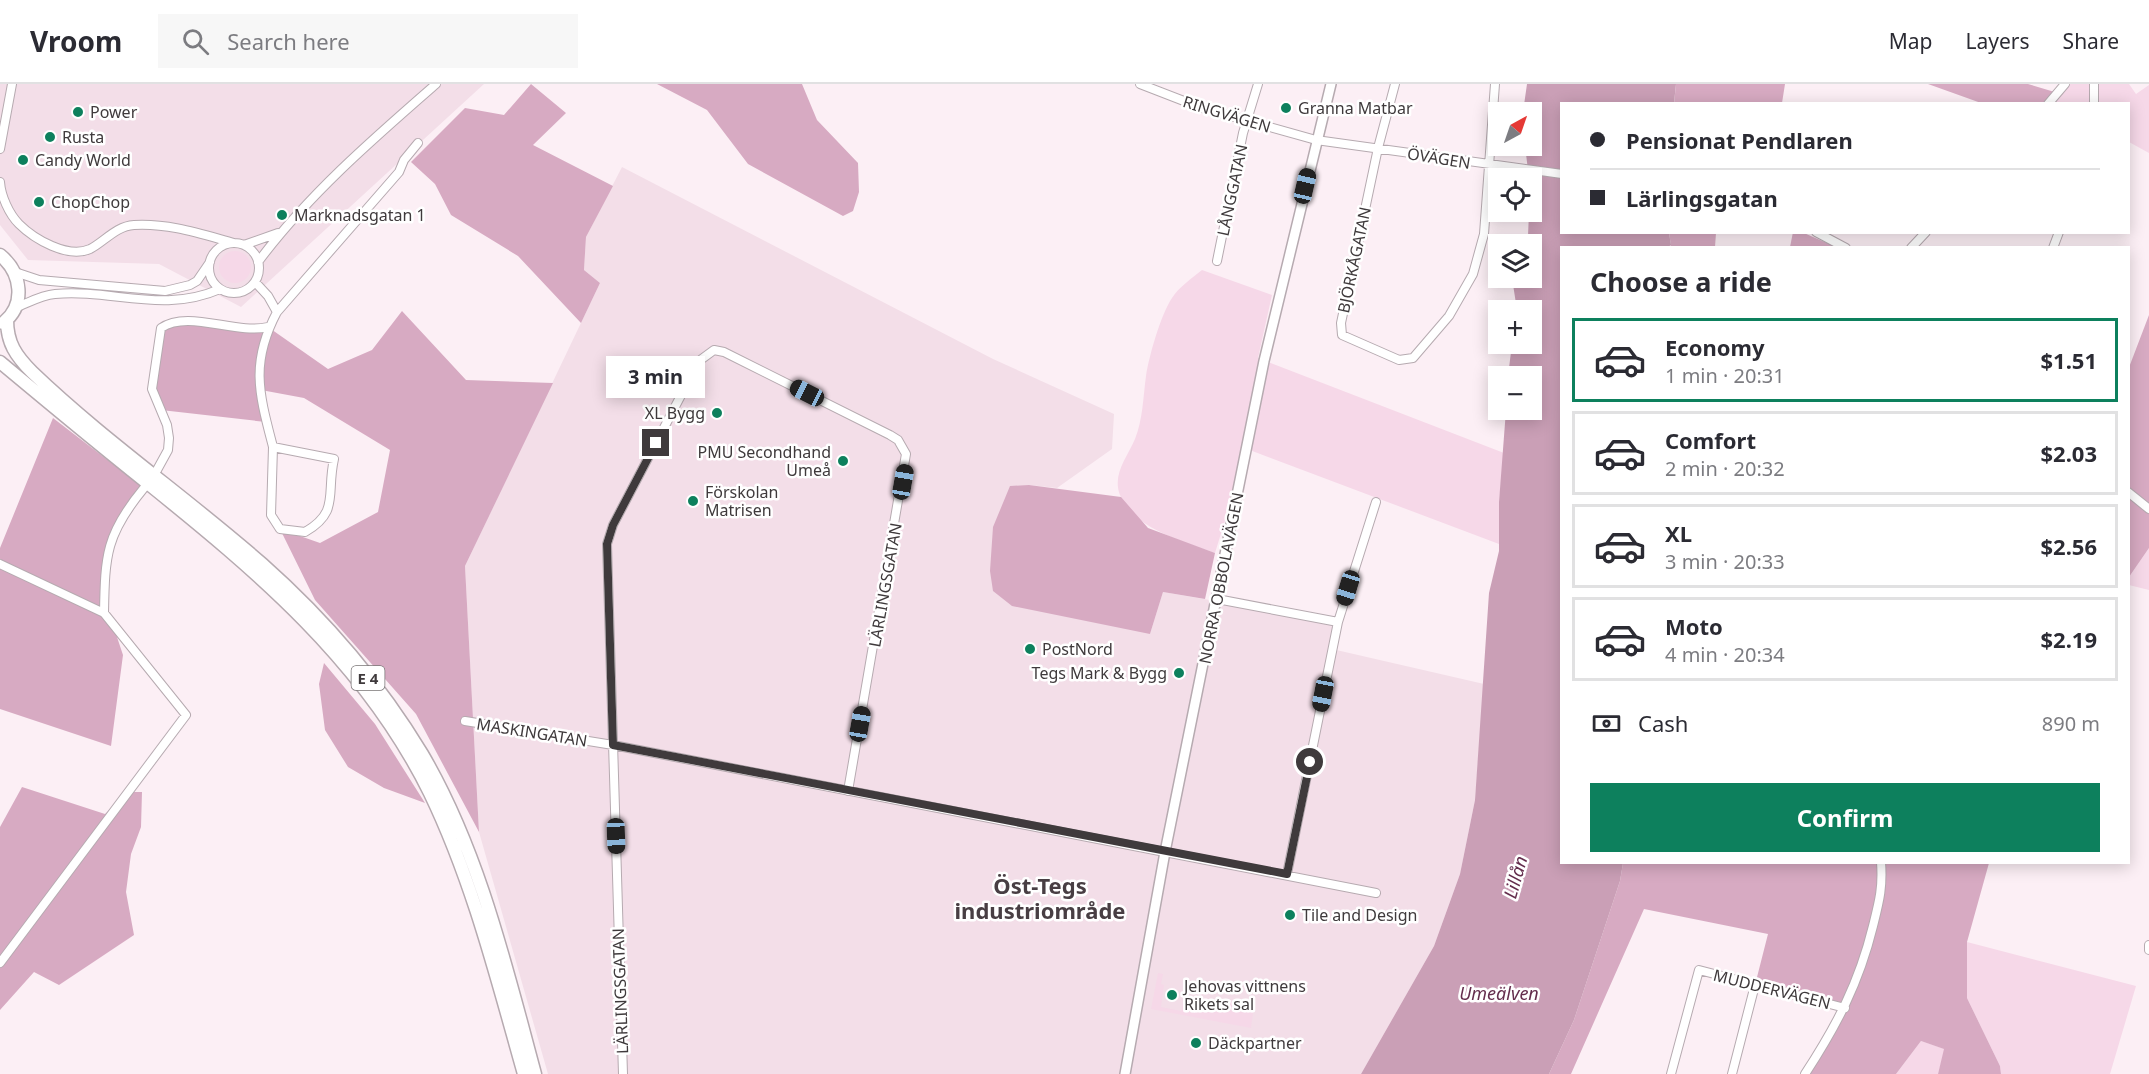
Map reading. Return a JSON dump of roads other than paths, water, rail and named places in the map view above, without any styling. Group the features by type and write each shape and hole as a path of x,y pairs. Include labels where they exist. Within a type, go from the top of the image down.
{"highway":[{"path":"0,255 15,272 19,289 15,308"},
{"name":"E 4","path":"15,308 4,323 13,350 32,372 262,564 328,629 388,705 422,754 460,835 507,972 535,1074"},
{"name":"E 4","path":"0,363 269,584 324,640 367,692 415,764 444,824 474,900 524,1074"}],"street":[{"path":"0,149 12,84"},
{"path":"15,308 54,294 163,302 188,300 220,289 235,293 243,292 255,282 258,262 280,232 393,122 436,84"},
{"name":"RINGVÄGEN","path":"1140,84 1184,102 1316,140"},
{"name":"LÅNGGATAN","path":"1217,261 1247,120 1258,84"},
{"name":"NORRA OBBOLAVÄGEN","path":"1125,1074 1165,852 1264,361 1331,84"},
{"path":"1378,148 1395,84"},
{"path":"1488,166 1495,84"},
{"path":"2050,102 2065,84"},
{"path":"2094,84 2094,102"},
{"name":"ÖVÄGEN","path":"1316,140 1488,166 1560,174"},
{"path":"273,447 334,459 330,478 330,508 324,518 305,532 280,529 272,515 273,447 260,390 258,359 268,327 277,312 399,172 404,160 418,142"},
{"name":"BJÖRKÅGATAN","path":"1378,148 1341,323 1342,335 1399,360 1413,358 1449,316 1473,274 1484,234 1488,166"},
{"path":"0,182 1,194 18,223 44,242 74,252 90,249 105,237 131,225 160,225 244,245 255,255 258,262"},
{"path":"244,245 280,232"},
{"path":"1820,234 1842,246"},
{"path":"1913,246 1924,234"},
{"path":"15,272 39,280 165,291 181,289 197,280 220,248 234,243"},
{"path":"210,262 211,277 220,289"},
{"path":"255,282 268,296 277,312"},
{"path":"157,470 168,450 170,438 152,389 161,328 178,321 246,330 268,327"},
{"name":"LÄRLINGSGATAN","path":"623,1074 607,544 613,525 699,361 714,350 724,352 890,435 898,440 906,454 848,791"},
{"path":"104,613 106,554 129,506 144,488"},
{"path":"2130,494 2149,508"},
{"path":"1287,874 1338,622 1376,502"},
{"path":"0,564 104,613 186,716 0,963"},
{"path":"1217,599 1338,622"},
{"name":"MASKINGATAN","path":"465,721 613,745 1376,893"},
{"path":"1805,1074 1845,1008 1863,967 1882,896 1881,864"},
{"path":"2149,945 2149,950"},
{"name":"MUDDERVÄGEN","path":"1671,1074 1699,970 1845,1008"},
{"path":"1732,1074 1755,985"}],"water":[{"name":"Umeälven","path":"1527,84 1676,84 1674,102 1560,102 1560,234 1669,234 1671,245 1560,246 1560,864 1623,864 1620,881 1574,1020 1549,1074 1361,1074 1434,946 1460,874 1475,800 1489,593 1499,551 1499,502 1505,420 1542,420 1542,366 1509,366 1511,354 1542,354 1542,300 1515,300 1514,288 1542,288 1542,234 1528,234 1529,222 1542,222 1542,168 1528,168 1526,156 1542,156 1542,102 1524,102"}],"place":[{"name":"Granna Matbar","path":"1286,108"},
{"name":"Power","path":"78,112"},
{"name":"Rusta","path":"50,137"},
{"name":"Candy World","path":"23,160"},
{"name":"ChopChop","path":"39,202"},
{"name":"Marknadsgatan 1","path":"282,215"},
{"name":"XL Bygg","path":"717,413"},
{"name":"PMU Secondhand Umeå","path":"843,461"},
{"name":"Förskolan Matrisen","path":"693,501"},
{"name":"PostNord","path":"1030,649"},
{"name":"Tegs Mark & Bygg","path":"1179,673"},
{"name":"Tile and Design","path":"1290,915"},
{"name":"Jehovas vittnens Rikets sal","path":"1172,995"},
{"name":"Däckpartner","path":"1196,1043"}],"district":[{"name":"Öst-Tegs industriområde","path":"1040,898"}],"water label":[{"name":"Lillån","path":"1515,877"}]}
